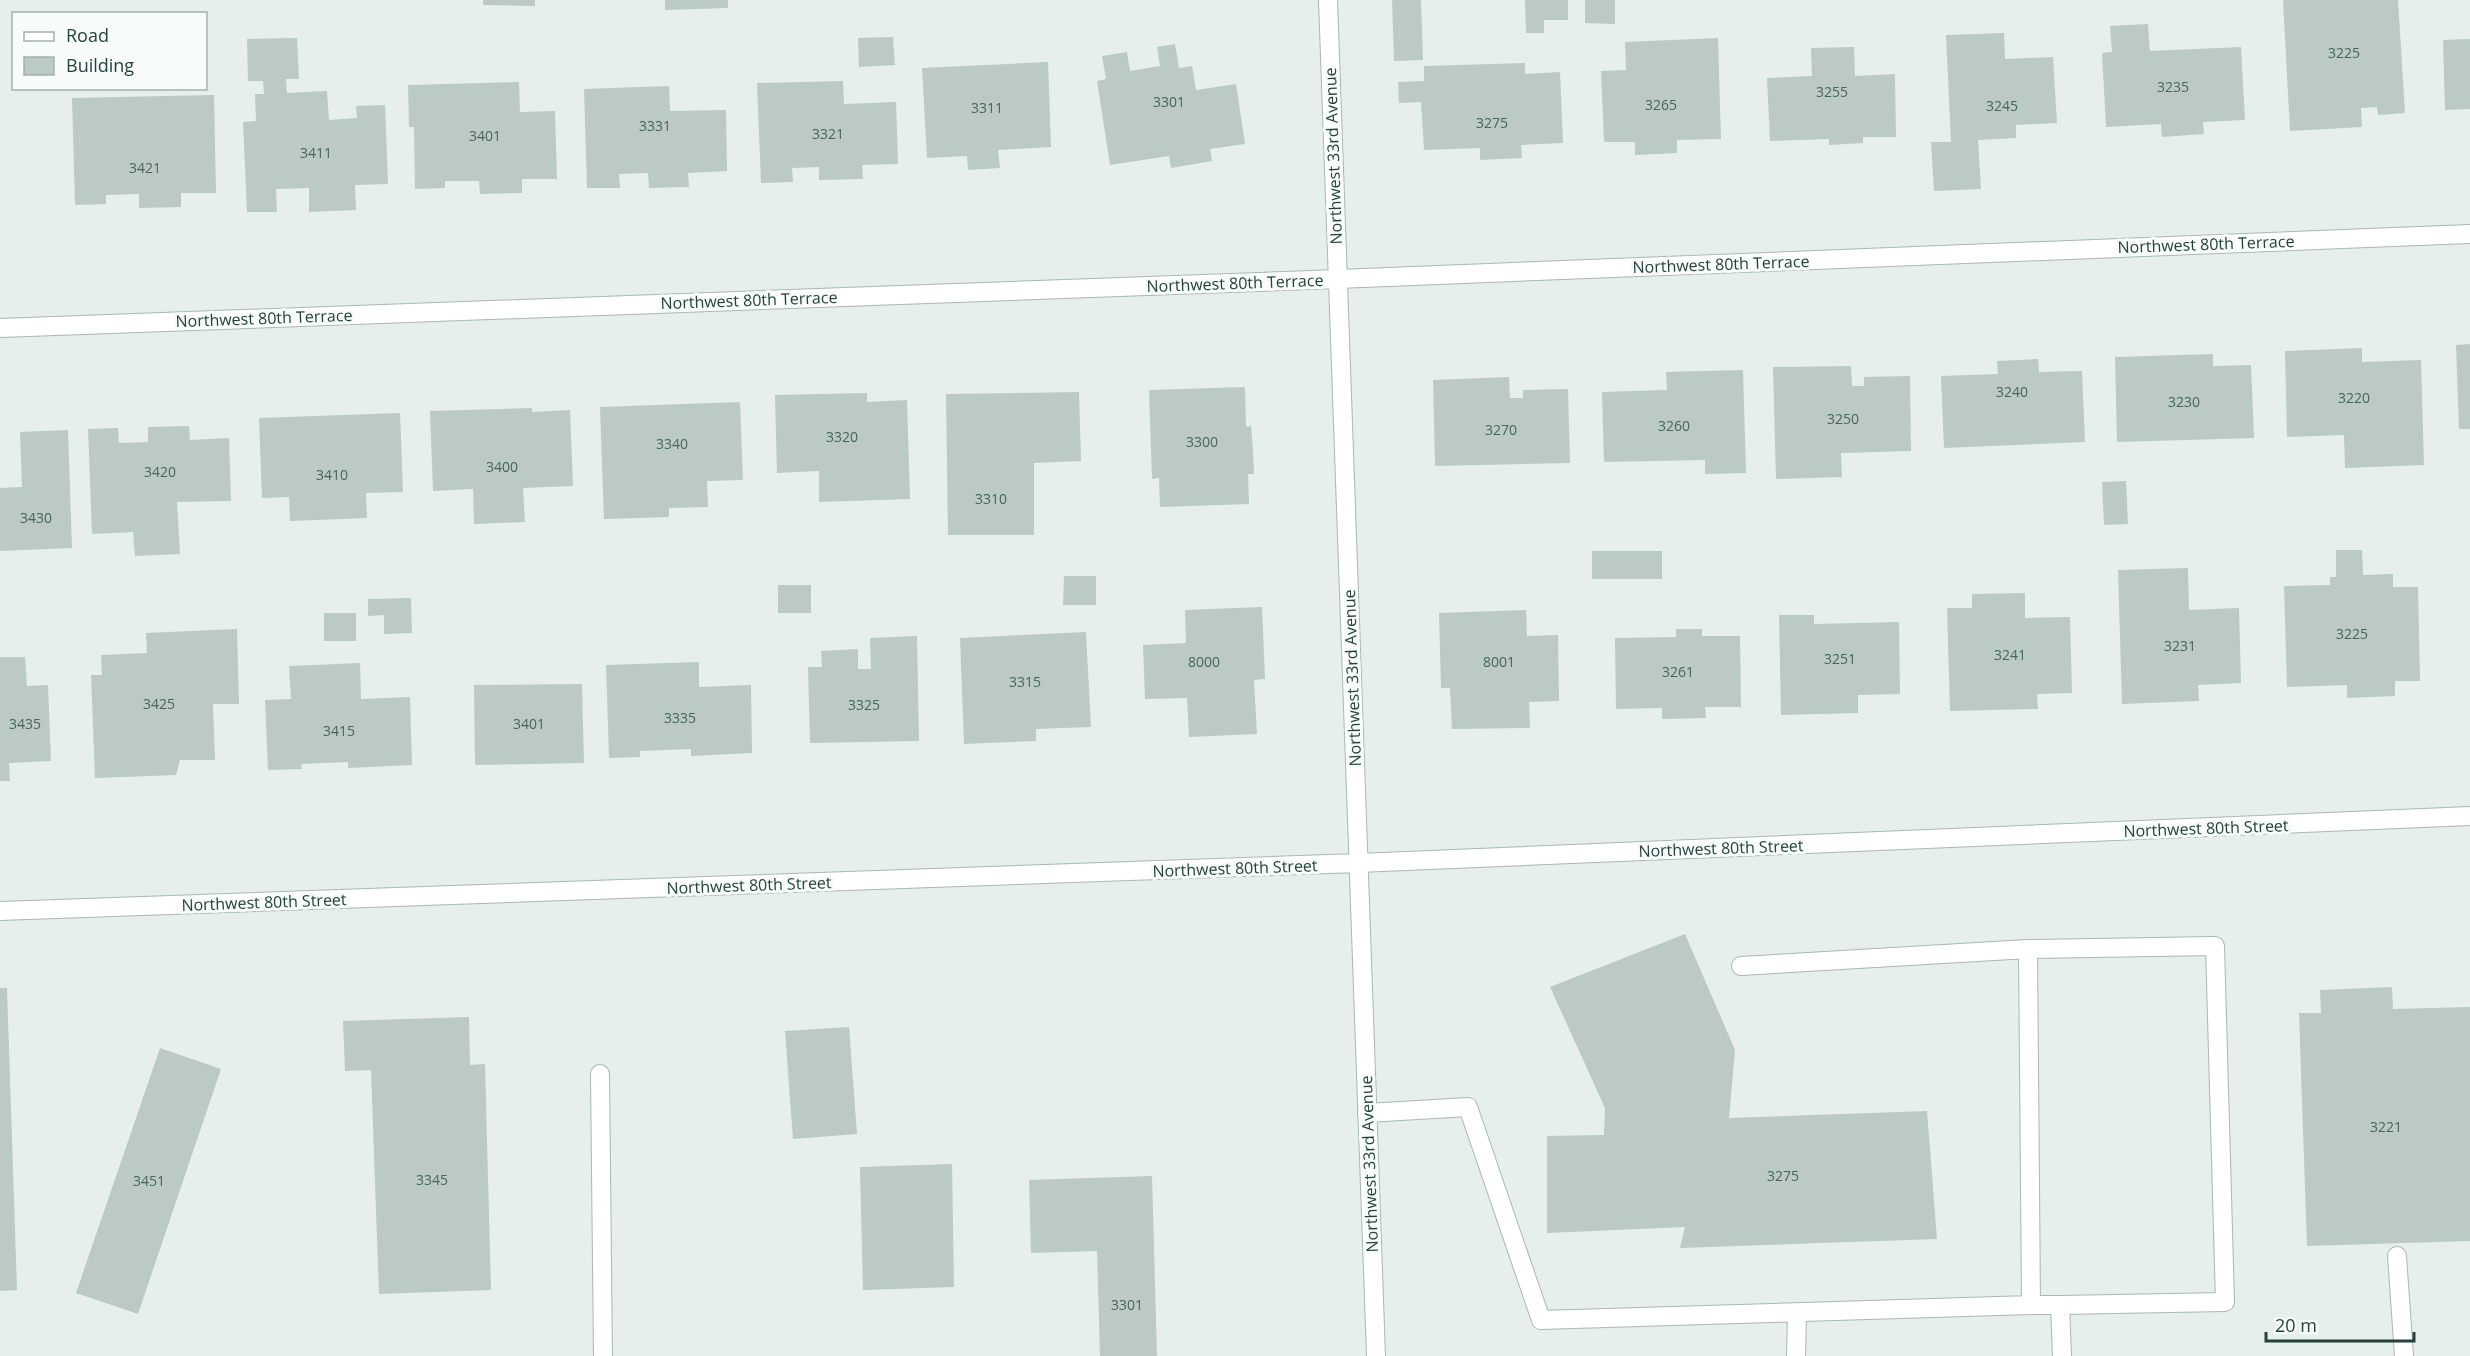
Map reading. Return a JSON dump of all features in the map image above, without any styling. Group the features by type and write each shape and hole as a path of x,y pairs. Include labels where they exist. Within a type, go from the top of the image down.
{"street":[{"name":"Northwest 33rd Avenue","path":"1328,0 1376,1356"},
{"name":"Northwest 80th Terrace","path":"0,327 1338,279 2470,234"},
{"name":"Northwest 80th Street","path":"0,911 1358,864 2470,816"},
{"path":"1367,1113 1468,1107 1541,1320 2031,1305 2225,1302 2215,946 2028,949 1741,966"},
{"path":"2028,949 2031,1305"},
{"path":"600,1074 603,1356"},
{"path":"2397,1256 2403,1356"},
{"path":"2060,1305 2062,1356"},
{"path":"1796,1356 1797,1313"}],"building":[{"path":"483,0 535,0 535,6 483,5"},
{"path":"665,0 728,0 728,8 665,10"},
{"path":"1392,0 1421,0 1423,60 1394,61"},
{"path":"1525,0 1568,0 1568,20 1544,20 1544,33 1526,33"},
{"path":"1585,0 1615,0 1615,24 1585,23"},
{"path":"2283,0 2398,0 2405,113 2378,115 2377,107 2361,108 2362,127 2290,131"},
{"path":"2148,24 2150,51 2241,47 2245,120 2203,122 2204,134 2162,137 2161,124 2106,127 2102,53 2112,52 2110,26"},
{"path":"2004,33 2005,59 2053,57 2057,123 2016,125 2016,138 1978,140 1981,189 1934,191 1931,142 1951,142 1946,35"},
{"path":"893,37 895,65 859,67 858,38"},
{"path":"297,38 299,79 286,79 287,93 327,91 329,120 357,118 356,106 385,105 388,184 355,185 356,210 309,212 309,188 276,189 277,212 247,212 243,122 256,121 255,94 264,94 263,81 248,81 247,39"},
{"path":"1718,38 1721,139 1677,140 1677,153 1635,155 1635,142 1604,142 1601,71 1626,70 1625,42"},
{"path":"2470,39 2470,109 2445,110 2443,40"},
{"path":"1175,44 1179,68 1192,66 1196,90 1236,84 1245,144 1210,149 1212,161 1171,168 1169,156 1110,165 1097,81 1106,79 1102,56 1127,52 1130,71 1160,66 1157,47"},
{"path":"1854,47 1855,76 1895,74 1896,137 1863,137 1863,143 1829,145 1829,139 1770,141 1767,78 1812,76 1811,48"},
{"path":"1048,62 1051,147 998,150 1000,168 968,170 967,156 927,158 922,68"},
{"path":"1525,63 1525,74 1560,72 1563,143 1521,145 1522,158 1480,160 1480,148 1424,150 1421,102 1399,103 1398,82 1424,81 1424,66"},
{"path":"843,81 844,104 896,102 898,164 862,165 863,179 819,180 819,167 792,168 793,182 761,183 757,83"},
{"path":"519,82 520,112 555,111 557,179 522,179 522,193 480,194 479,181 445,181 445,188 415,189 414,127 409,127 408,85"},
{"path":"669,86 670,111 726,110 727,171 688,173 689,187 649,188 648,173 619,174 620,188 587,188 584,89"},
{"path":"214,95 216,193 181,193 181,207 139,208 139,194 106,195 106,204 75,205 72,98"},
{"path":"2470,344 2470,429 2459,429 2456,345"},
{"path":"2362,348 2362,362 2421,360 2424,465 2345,468 2344,435 2287,437 2285,351"},
{"path":"2213,354 2213,366 2251,365 2254,438 2117,442 2115,357"},
{"path":"2038,359 2039,372 2082,371 2085,442 1944,448 1941,376 1998,374 1997,361"},
{"path":"1851,366 1852,386 1864,386 1864,377 1910,376 1911,451 1841,453 1842,477 1776,479 1773,367"},
{"path":"1743,370 1746,473 1705,474 1705,460 1604,462 1602,392 1667,390 1666,372"},
{"path":"1509,377 1510,398 1523,398 1523,390 1568,389 1570,463 1435,466 1433,380"},
{"path":"1245,387 1246,427 1251,426 1254,474 1248,474 1249,504 1160,507 1159,478 1152,479 1149,390"},
{"path":"1079,392 1081,461 1034,463 1034,535 948,535 946,394"},
{"path":"867,393 867,402 907,400 910,499 819,502 819,471 777,473 775,395"},
{"path":"740,402 743,480 707,481 708,507 669,508 669,517 604,519 600,407"},
{"path":"532,408 532,412 570,410 573,486 523,488 525,522 474,524 473,489 433,491 430,411"},
{"path":"400,413 403,492 366,493 367,518 290,521 289,497 262,498 259,418"},
{"path":"189,426 190,440 229,438 231,501 177,502 180,554 135,556 133,532 92,534 88,429 118,428 119,443 148,442 148,427"},
{"path":"68,430 72,548 0,551 0,488 22,487 20,432"},
{"path":"2126,481 2128,524 2104,525 2102,482"},
{"path":"2336,550 2362,550 2363,575 2393,574 2393,587 2418,587 2420,681 2395,681 2395,696 2347,698 2347,685 2287,687 2284,586 2330,585 2330,577 2336,577"},
{"path":"1592,551 1662,551 1662,579 1592,579"},
{"path":"2188,568 2189,610 2239,608 2241,683 2198,685 2199,701 2122,704 2118,570"},
{"path":"1064,576 1096,576 1096,605 1063,605"},
{"path":"778,585 811,585 811,613 778,613"},
{"path":"2025,593 2025,618 2070,617 2072,693 2037,694 2038,709 1950,711 1947,608 1972,608 1972,594"},
{"path":"411,598 412,633 384,634 384,615 368,616 368,599"},
{"path":"1262,607 1265,679 1254,680 1257,734 1189,737 1187,698 1145,699 1143,645 1186,643 1185,610"},
{"path":"1526,610 1527,636 1558,635 1559,701 1529,702 1530,728 1452,729 1450,688 1441,688 1439,613"},
{"path":"324,613 356,613 356,641 324,641"},
{"path":"1779,615 1814,615 1814,624 1899,622 1900,694 1858,695 1858,713 1781,715"},
{"path":"237,629 239,704 213,704 215,760 180,760 176,775 95,778 91,675 102,675 101,655 147,653 146,633"},
{"path":"1676,629 1702,629 1702,636 1740,636 1741,707 1705,707 1706,718 1662,719 1662,708 1616,709 1615,638 1676,637"},
{"path":"1086,632 1091,727 1036,729 1036,741 964,744 960,638"},
{"path":"917,636 919,741 810,743 808,667 822,667 821,651 858,649 858,669 871,669 870,638"},
{"path":"0,657 25,657 27,686 48,685 51,761 9,763 10,781 0,781"},
{"path":"699,662 699,687 751,685 752,753 691,756 691,749 640,751 640,757 609,758 606,665"},
{"path":"360,663 361,699 410,697 412,765 348,768 348,762 301,764 302,769 268,770 265,700 291,699 289,666"},
{"path":"582,684 584,763 475,765 474,685"},
{"path":"1685,934 1735,1050 1729,1118 1927,1111 1937,1239 1680,1248 1685,1227 1547,1233 1547,1136 1604,1135 1605,1108 1550,987"},
{"path":"2392,987 2393,1009 2470,1007 2470,1241 2307,1246 2299,1013 2321,1013 2320,990"},
{"path":"0,988 7,988 17,1290 0,1291"},
{"path":"469,1017 470,1065 485,1064 491,1290 379,1294 371,1070 345,1071 343,1021"},
{"path":"849,1027 857,1134 793,1139 785,1031"},
{"path":"160,1048 221,1069 138,1314 76,1293"},
{"path":"952,1164 954,1287 863,1290 860,1167"},
{"path":"1152,1176 1157,1356 1100,1356 1097,1251 1031,1253 1029,1180"}]}
